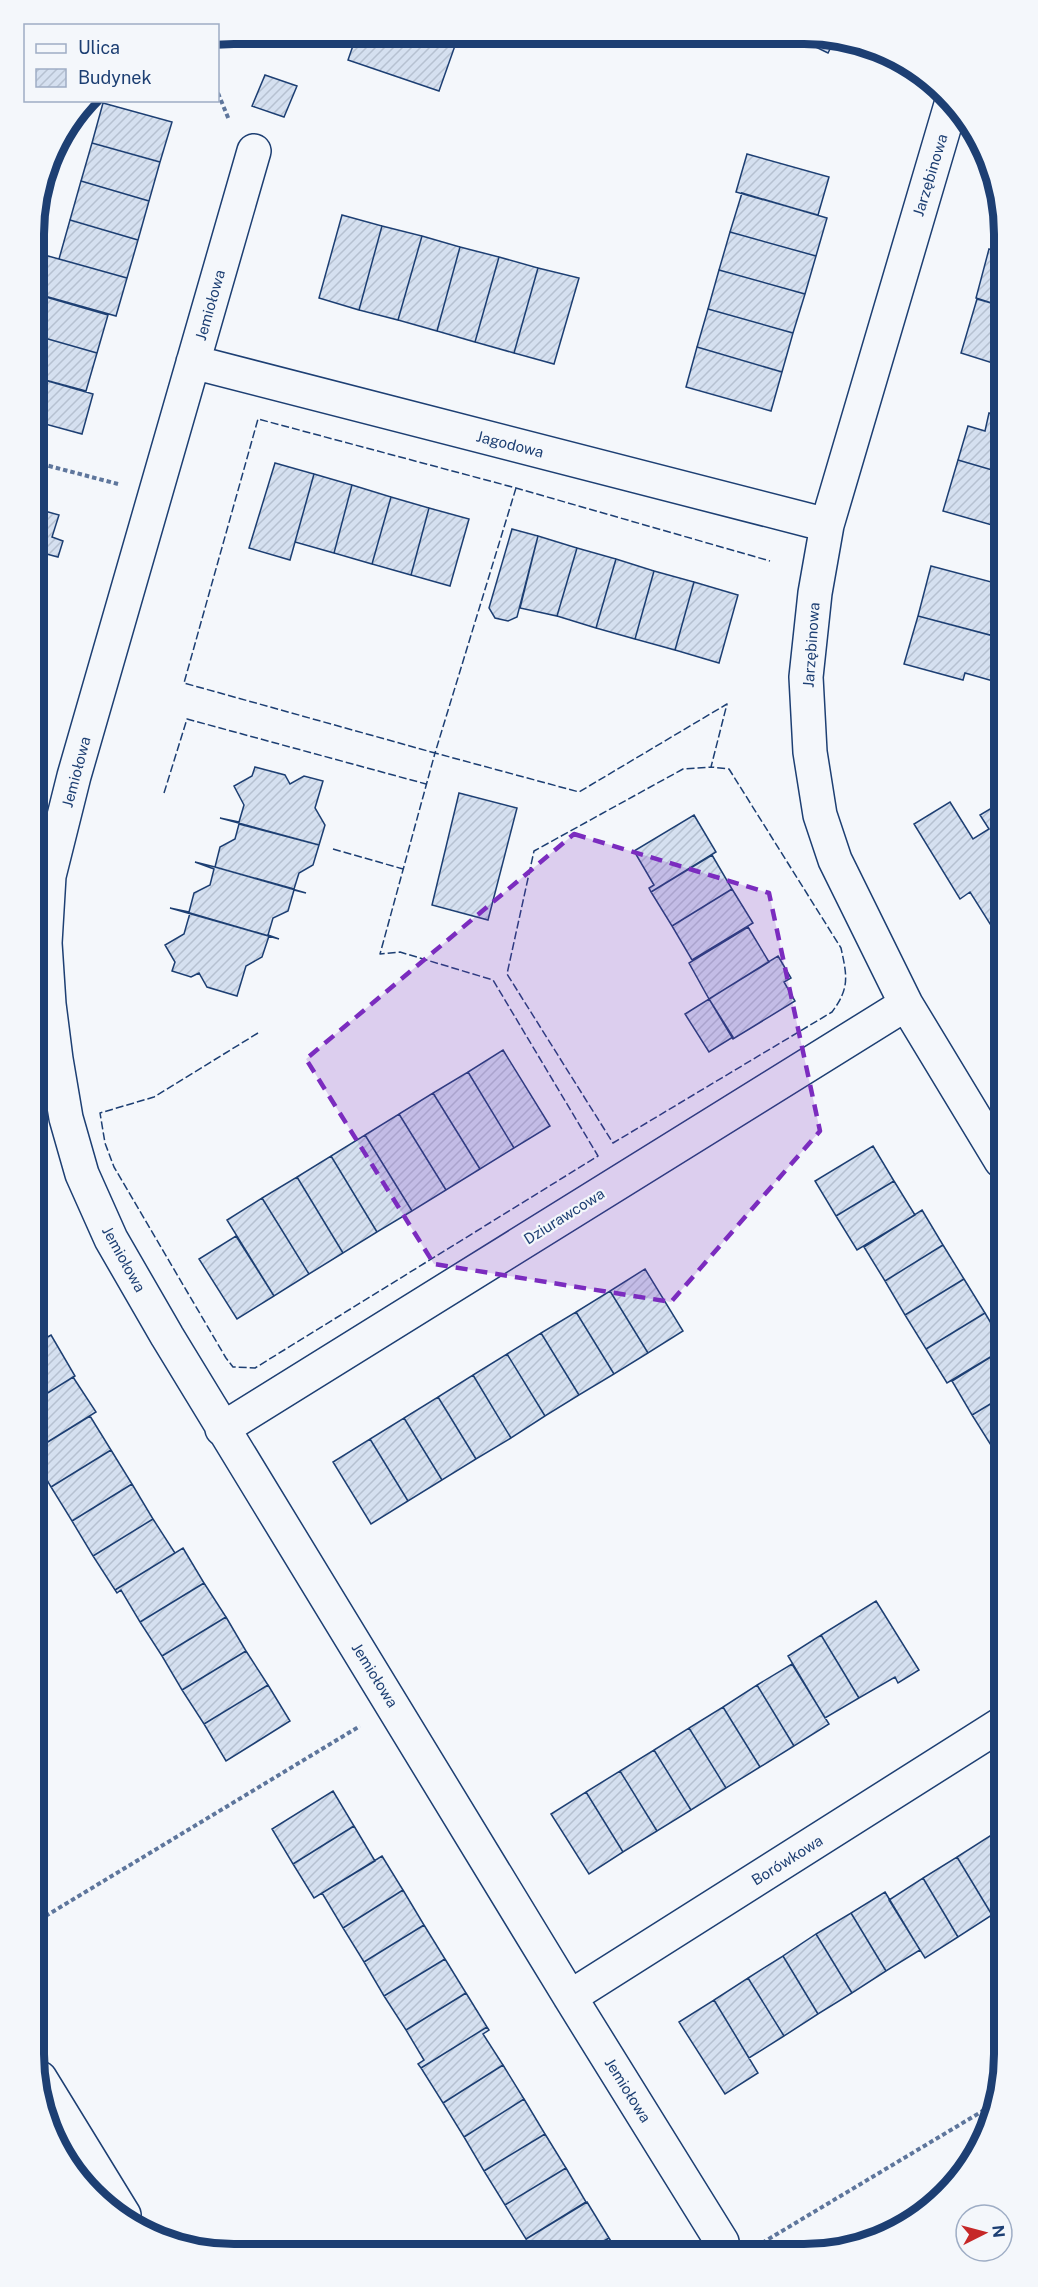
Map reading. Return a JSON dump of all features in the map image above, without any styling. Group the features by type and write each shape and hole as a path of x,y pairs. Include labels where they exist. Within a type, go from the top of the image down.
{"street":[{"name":"Jarzębinowa","path":"949,111 827,525 815,593 806,677 812,774 820,814 835,860 906,1004 994,1149"},
{"name":"Jemiołowa","path":"254,151 78,765 49,876 45,943 48,994 66,1118 82,1174 111,1239 222,1429 722,2242"},
{"name":"Jagodowa","path":"193,362 827,525"},
{"name":"Dziurawcowa","path":"222,1429 906,1004"},
{"name":"Borówkowa","path":"570,1997 994,1729"},
{"path":"47,2090 114,2201"}],"path":[{"path":"44,465 156,494"},
{"path":"44,1917 394,1706"},
{"path":"761,2244 985,2109"}],"highlighted area":[{"path":"574,834 769,893 820,1131 671,1302 434,1264 306,1059"}],"building":[{"path":"354,44 456,44 439,91 348,60"},
{"path":"809,44 832,46 828,53"},
{"path":"265,75 297,86 284,117 252,106"},
{"path":"103,103 172,122 160,162 92,143"},
{"path":"92,143 160,162 149,201 81,181"},
{"path":"747,154 829,177 818,215 736,192"},
{"path":"81,181 149,201 138,240 70,220"},
{"path":"742,193 827,218 816,256 730,232"},
{"path":"342,215 382,226 359,310 319,298"},
{"path":"70,220 138,240 127,278 59,259"},
{"path":"382,226 422,236 398,320 359,310"},
{"path":"730,232 816,256 805,294 719,270"},
{"path":"422,236 460,247 437,331 398,320"},
{"path":"460,247 499,257 475,342 437,331"},
{"path":"989,249 994,250 994,304 976,298"},
{"path":"44,255 127,278 116,316 44,296"},
{"path":"499,257 538,268 514,353 475,342"},
{"path":"538,268 579,278 554,364 514,353"},
{"path":"719,270 805,294 793,333 708,309"},
{"path":"44,296 108,315 97,353 44,338"},
{"path":"977,299 994,304 994,363 961,353"},
{"path":"708,309 793,333 782,372 697,347"},
{"path":"44,338 97,353 86,391 44,380"},
{"path":"697,347 782,372 771,411 686,387"},
{"path":"44,380 93,394 82,434 44,424"},
{"path":"989,413 994,414 994,471 958,460 968,426 985,431"},
{"path":"958,460 994,471 994,526 943,511"},
{"path":"275,463 314,474 290,560 249,548"},
{"path":"314,474 352,485 334,553 295,542"},
{"path":"352,485 391,497 372,564 334,553"},
{"path":"391,497 429,508 411,575 372,564"},
{"path":"429,508 469,519 450,586 411,575"},
{"path":"44,511 59,515 52,537 63,541 58,557 44,553"},
{"path":"512,529 538,536 517,617 508,621 495,618 489,608"},
{"path":"538,536 577,548 557,616 520,608"},
{"path":"577,548 616,559 596,628 557,616"},
{"path":"616,559 654,571 635,639 596,628"},
{"path":"931,566 994,583 994,636 918,616"},
{"path":"654,571 694,582 675,650 635,639"},
{"path":"694,582 738,595 719,663 675,650"},
{"path":"918,616 994,636 992,656 994,656 994,681 965,673 963,680 904,664"},
{"path":"255,767 285,775 290,784 304,776 323,781 315,808 325,825 319,845 220,818 239,822 244,805 234,786 252,776"},
{"path":"459,793 517,808 488,920 432,905"},
{"path":"950,802 973,839 989,829 980,815 994,807 994,926 992,927 970,892 960,899 914,824"},
{"path":"694,815 716,852 651,892 649,888 654,885 634,851"},
{"path":"239,824 319,845 313,865 299,873 294,889 215,867 220,847 235,839"},
{"path":"712,855 732,889 672,926 651,892"},
{"path":"195,862 306,893 294,890 288,911 273,918 268,935 279,939 170,908 189,912 194,893 210,885 214,869"},
{"path":"732,889 753,923 692,960 672,926"},
{"path":"190,913 269,936 262,957 246,966 237,996 207,987 199,973 191,977 172,971 175,962 165,945 184,934"},
{"path":"748,927 769,962 709,999 689,963"},
{"path":"778,956 791,978 784,982 795,1001 733,1039 709,999"},
{"path":"709,999 733,1037 709,1052 685,1014"},
{"path":"503,1050 550,1126 514,1148 468,1072"},
{"path":"468,1072 514,1148 480,1169 433,1093"},
{"path":"433,1093 480,1169 446,1190 399,1114"},
{"path":"399,1114 446,1190 412,1211 365,1135"},
{"path":"365,1135 412,1211 377,1232 331,1156"},
{"path":"873,1146 894,1181 836,1216 815,1181"},
{"path":"331,1156 377,1232 343,1253 297,1177"},
{"path":"297,1177 343,1253 309,1274 262,1198"},
{"path":"894,1181 915,1215 857,1250 836,1216"},
{"path":"262,1198 309,1274 274,1296 227,1220"},
{"path":"922,1210 943,1245 885,1281 864,1247"},
{"path":"236,1236 274,1296 237,1319 199,1259"},
{"path":"943,1245 964,1279 905,1315 885,1281"},
{"path":"645,1269 683,1331 648,1353 610,1291"},
{"path":"964,1279 985,1313 926,1349 905,1315"},
{"path":"610,1291 648,1353 614,1374 576,1312"},
{"path":"576,1312 614,1374 579,1395 541,1333"},
{"path":"985,1313 994,1328 994,1355 947,1383 926,1349"},
{"path":"541,1333 579,1395 545,1416 507,1354"},
{"path":"51,1335 75,1376 44,1395 44,1339"},
{"path":"507,1354 545,1416 511,1438 473,1375"},
{"path":"994,1355 994,1402 972,1415 952,1381"},
{"path":"473,1375 511,1438 476,1459 438,1397"},
{"path":"73,1377 96,1412 44,1444 44,1395"},
{"path":"438,1397 476,1459 442,1480 404,1418"},
{"path":"994,1402 994,1450 972,1415"},
{"path":"90,1416 111,1450 51,1487 44,1475 44,1444"},
{"path":"404,1418 442,1480 408,1501 370,1439"},
{"path":"370,1439 408,1501 371,1524 333,1462"},
{"path":"111,1450 132,1484 72,1521 51,1487"},
{"path":"132,1484 153,1519 93,1556 72,1521"},
{"path":"153,1519 175,1553 115,1590 93,1556"},
{"path":"183,1548 204,1583 140,1622 121,1590 117,1593 115,1590"},
{"path":"204,1583 226,1617 162,1656 140,1622"},
{"path":"876,1601 919,1670 898,1683 895,1677 859,1698 821,1635"},
{"path":"226,1617 246,1651 182,1690 162,1656"},
{"path":"821,1635 859,1698 825,1718 788,1656"},
{"path":"246,1651 268,1685 204,1724 182,1690"},
{"path":"792,1664 829,1724 794,1746 757,1685"},
{"path":"268,1685 290,1721 226,1761 204,1724"},
{"path":"757,1685 794,1746 760,1767 723,1707"},
{"path":"723,1707 760,1767 726,1788 689,1728"},
{"path":"689,1728 726,1788 691,1810 654,1750"},
{"path":"654,1750 691,1810 657,1831 620,1771"},
{"path":"620,1771 657,1831 623,1852 586,1792"},
{"path":"333,1791 354,1826 293,1864 272,1829"},
{"path":"586,1792 623,1852 589,1874 551,1814"},
{"path":"354,1826 375,1861 314,1898 293,1864"},
{"path":"993,1834 994,1914 992,1915 957,1857"},
{"path":"382,1856 403,1890 343,1928 322,1893"},
{"path":"957,1857 992,1915 958,1937 923,1878"},
{"path":"923,1878 958,1937 925,1958 889,1900"},
{"path":"403,1890 424,1925 364,1962 343,1928"},
{"path":"885,1892 920,1950 886,1971 851,1913"},
{"path":"851,1913 886,1971 852,1993 816,1934"},
{"path":"424,1925 445,1959 384,1996 364,1962"},
{"path":"816,1934 852,1993 818,2014 783,1956"},
{"path":"783,1956 818,2014 784,2036 748,1978"},
{"path":"445,1959 466,1993 406,2030 384,1996"},
{"path":"748,1978 784,2036 749,2058 714,2000"},
{"path":"466,1993 487,2027 421,2068 418,2064 424,2060 406,2030"},
{"path":"714,2000 758,2073 725,2094 679,2022"},
{"path":"487,2027 489,2030 483,2034 503,2065 443,2103 421,2068"},
{"path":"503,2065 524,2099 464,2137 443,2103"},
{"path":"524,2099 545,2134 484,2171 464,2137"},
{"path":"545,2134 566,2168 505,2205 484,2171"},
{"path":"566,2168 586,2202 526,2239 505,2205"},
{"path":"587,2202 609,2238 599,2244 529,2244 526,2239"},
{"path":"609,2238 613,2244 599,2244"}],"fence":[{"path":"516,488 435,753 184,683 258,419 516,488 770,561"},
{"path":"258,1033 154,1097 100,1113 105,1143 114,1167 226,1358 233,1367 255,1368 598,1156 493,980 400,952 380,954 435,753 579,792 727,704 711,767 683,769 534,851 507,974 613,1143 832,1012 842,996 846,981 841,948 729,769 711,767"},
{"path":"164,793 187,719 426,784"},
{"path":"333,849 403,869"}]}
